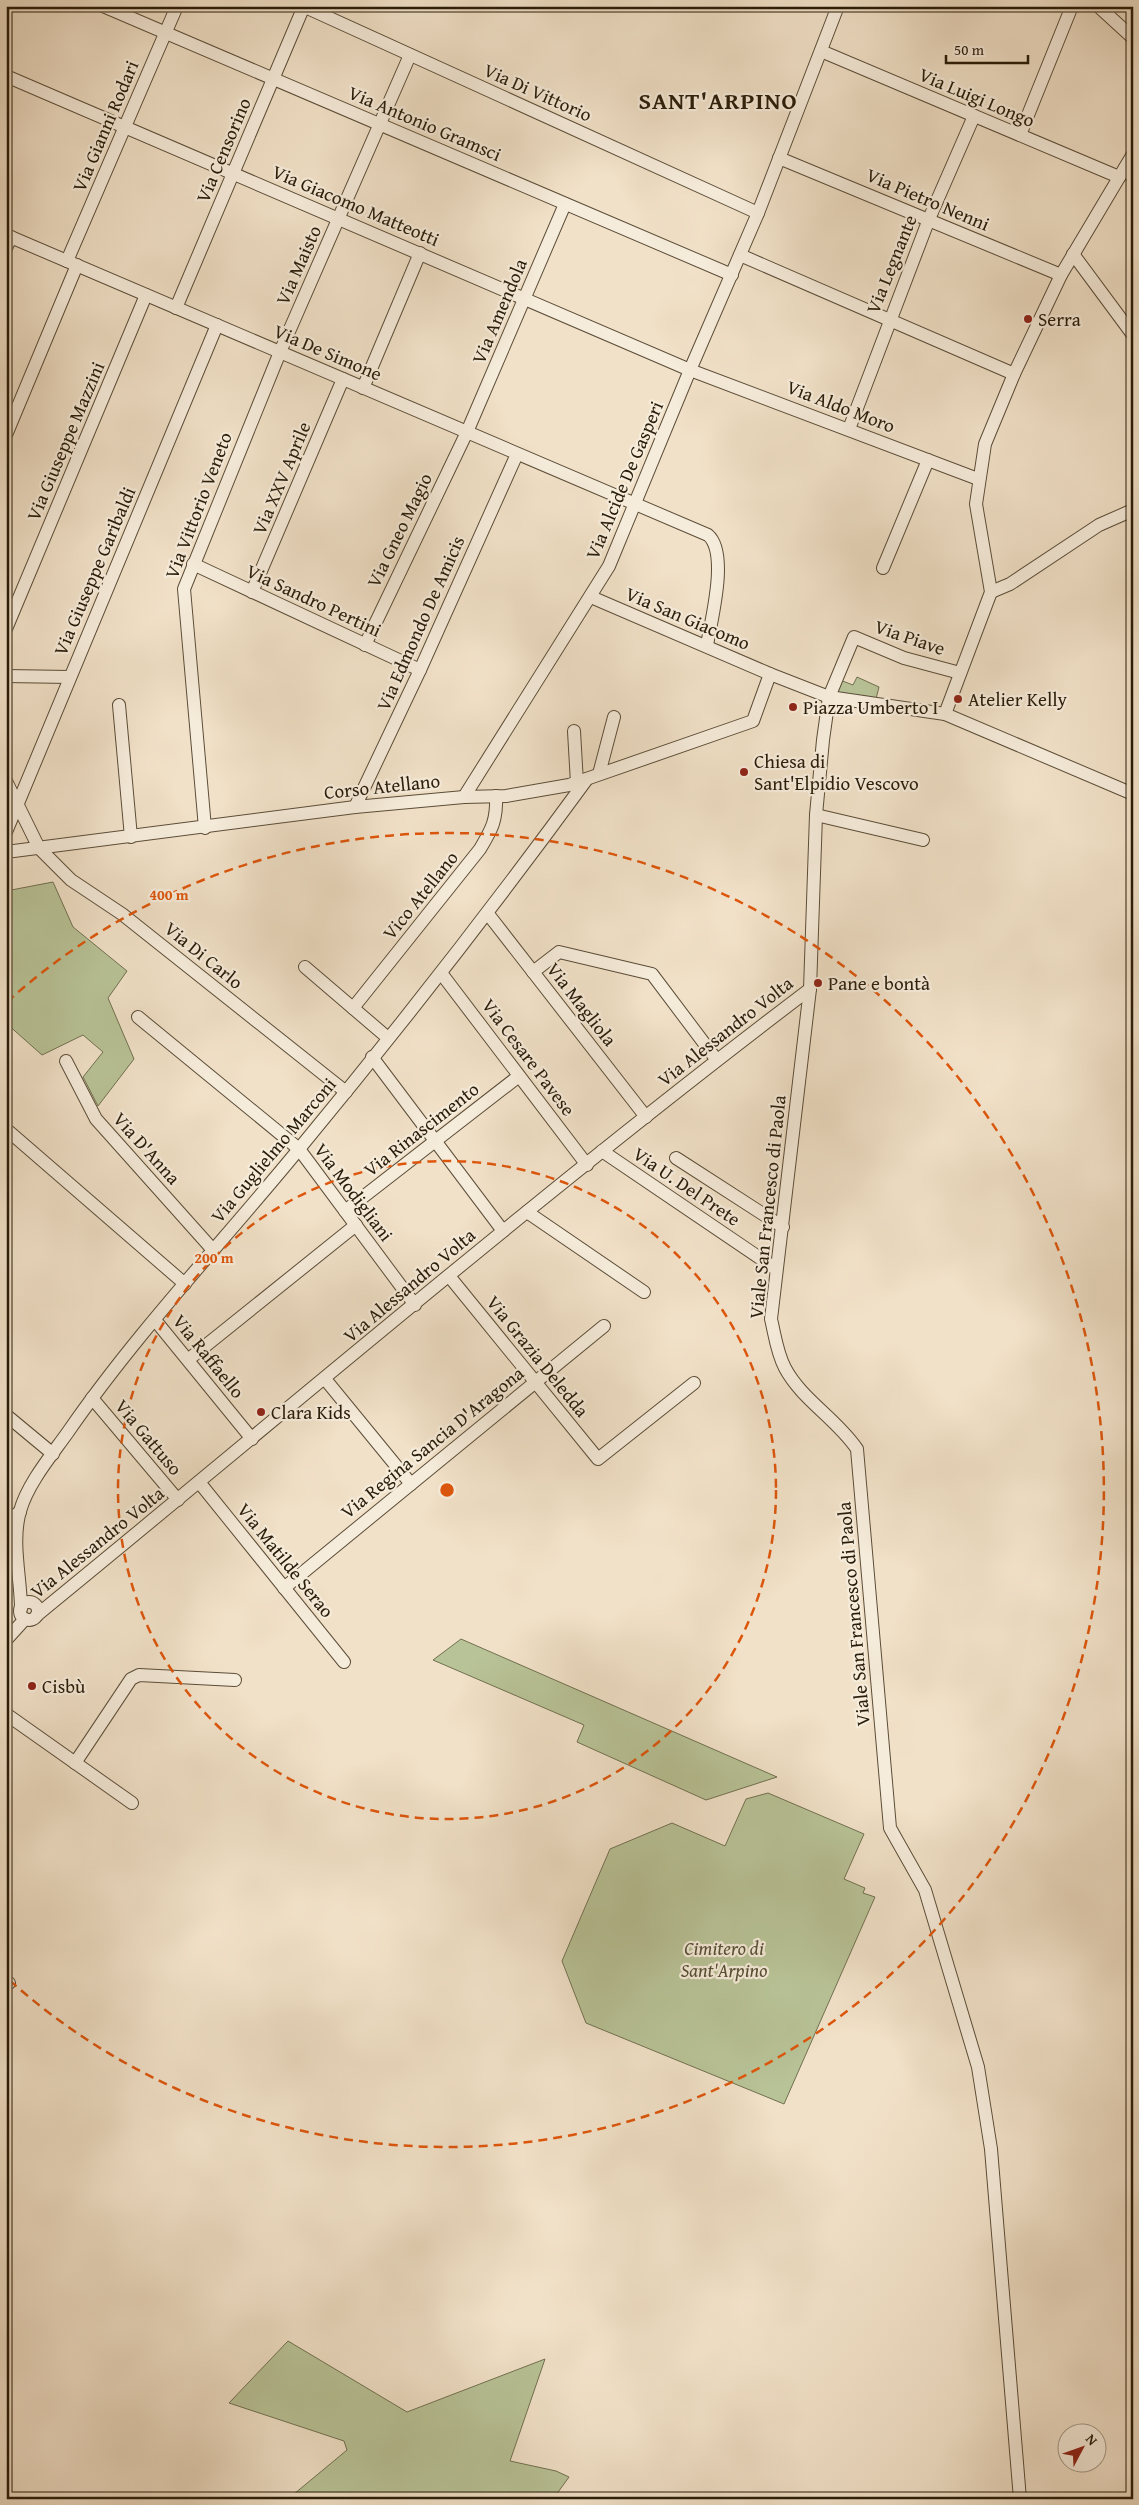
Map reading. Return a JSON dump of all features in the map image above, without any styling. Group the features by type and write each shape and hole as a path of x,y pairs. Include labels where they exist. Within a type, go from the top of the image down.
{"street":[{"name":"Via Antonio Gramsci","path":"103,6 732,275"},
{"name":"Via Gianni Rodari","path":"6,435 125,127 177,6"},
{"name":"Via Di Vittorio","path":"304,6 758,213"},
{"name":"Via Censorino","path":"176,308 304,6"},
{"name":"Via Alcide De Gasperi","path":"464,797 609,566 690,370 758,213 838,6"},
{"path":"1020,135 1072,6"},
{"path":"1098,6 1133,38"},
{"name":"Via Luigi Longo","path":"821,51 1020,135 1122,172"},
{"name":"Via Maisto","path":"280,352 410,55"},
{"name":"Via Giacomo Matteotti","path":"6,76 420,252 690,370"},
{"name":"Via Legnante","path":"849,429 929,219 974,116"},
{"path":"945,714 991,592 976,504 978,479 985,444 1014,374 1061,275 1133,154"},
{"name":"Via Pietro Nenni","path":"779,158 1061,275"},
{"path":"1122,172 1133,178"},
{"name":"Via Amendola","path":"467,432 565,204"},
{"name":"Via De Simone","path":"8,240 72,263 635,504 712,539 719,571 707,645"},
{"path":"363,388 420,252"},
{"path":"1073,254 1133,335"},
{"path":"740,255 1014,374"},
{"name":"Via Giuseppe Mazzini","path":"6,629 146,295"},
{"name":"Via Giuseppe Garibaldi","path":"6,832 216,325"},
{"name":"Via Vittorio Veneto","path":"205,828 184,589 280,352"},
{"name":"Via Aldo Moro","path":"690,370 978,479"},
{"name":"Via XXV Aprile","path":"252,592 343,379"},
{"name":"Via Gneo Magio","path":"365,645 467,432"},
{"name":"Via Edmondo De Amicis","path":"355,807 420,670 517,454"},
{"path":"883,568 928,460"},
{"path":"991,592 1010,584 1099,525 1133,510"},
{"name":"Via Sandro Pertini","path":"193,564 420,670"},
{"name":"Via San Giacomo","path":"591,597 707,645 770,674"},
{"name":"Via Piave","path":"829,697 854,637 904,658 960,673"},
{"path":"770,674 829,697 945,714 1133,794"},
{"name":"Corso Atellano","path":"6,852 205,828 355,807 496,796 551,788 588,779 753,721 770,674"},
{"path":"6,676 70,677"},
{"name":"Viale San Francesco di Paola","path":"829,697 816,815 810,988 771,1319 776,1345 785,1369 804,1394 849,1437 857,1449 890,1828 925,1890 978,2067 990,2149 1020,2499"},
{"path":"119,705 131,837"},
{"path":"588,779 614,717"},
{"path":"574,731 588,779"},
{"name":"Via Guglielmo Marconi","path":"28,1612 21,1589 17,1531 20,1512 32,1486 53,1454 92,1398 346,1092 372,1057 488,914 588,779"},
{"name":"Via Di Carlo","path":"6,781 39,848 71,880 122,914 346,1092"},
{"path":"551,788 571,801"},
{"name":"Vico Atellano","path":"353,1008 480,850 492,831 497,816 496,796"},
{"path":"816,815 923,840"},
{"name":"Via Magliola","path":"488,914 646,1117"},
{"path":"534,972 559,952 652,974 716,1059"},
{"path":"305,967 388,1038"},
{"name":"Via Cesare Pavese","path":"441,973 587,1165"},
{"name":"Via Alessandro Volta","path":"6,1640 28,1612 178,1500 527,1212 716,1059 810,988"},
{"name":"Via Modigliani","path":"138,1017 299,1149 415,1305"},
{"path":"372,1057 504,1231"},
{"name":"Via D'Anna","path":"66,1061 96,1119 213,1250"},
{"name":"Via Rinascimento","path":"345,1211 519,1076"},
{"path":"6,1129 185,1284"},
{"name":"Via U. Del Prete","path":"602,1152 776,1269"},
{"path":"676,1158 783,1227"},
{"path":"527,1212 644,1292"},
{"path":"188,1359 356,1225"},
{"name":"Via Grazia Deledda","path":"449,1276 598,1459 694,1384"},
{"name":"Via Raffaello","path":"155,1320 252,1439"},
{"name":"Via Regina Sancia D'Aragona","path":"284,1588 604,1326"},
{"path":"325,1378 411,1484"},
{"name":"Via Gattuso","path":"92,1398 178,1500"},
{"path":"6,1415 53,1454"},
{"name":"Via Matilde Serao","path":"199,1482 344,1662"},
{"path":"6,1521 20,1512"},
{"path":"75,1763 131,1679 139,1674 236,1680"},
{"path":"6,1714 132,1803"}],"green space":[{"path":"857,677 879,687 875,703 833,697 840,680 853,685"},
{"path":"53,882 73,927 127,971 108,998 134,1059 98,1106 83,1077 103,1052 83,1035 42,1055 6,1023 6,891"},
{"path":"461,1639 777,1777 706,1800 577,1742 584,1725 433,1660"},
{"name":"Cimitero di Sant'Arpino","path":"768,1793 864,1834 844,1879 865,1888 863,1893 875,1897 784,2104 586,2023 562,1961 610,1849 672,1823 725,1846 746,1799"},
{"path":"288,2341 407,2412 545,2359 510,2461 556,2471 569,2477 553,2499 288,2499 347,2450 344,2441 229,2403"}],"place":[{"name":"Serra","path":"1028,319"},
{"name":"Atelier Kelly","path":"958,699"},
{"name":"Piazza Umberto I","path":"793,707"},
{"name":"Chiesa di Sant'Elpidio Vescovo","path":"744,772"},
{"name":"Pane e bontà","path":"818,983"},
{"name":"Clara Kids","path":"261,1412"},
{"name":"Cisbù","path":"32,1686"}],"district":[{"name":"SANT'ARPINO","path":"718,100"}]}
